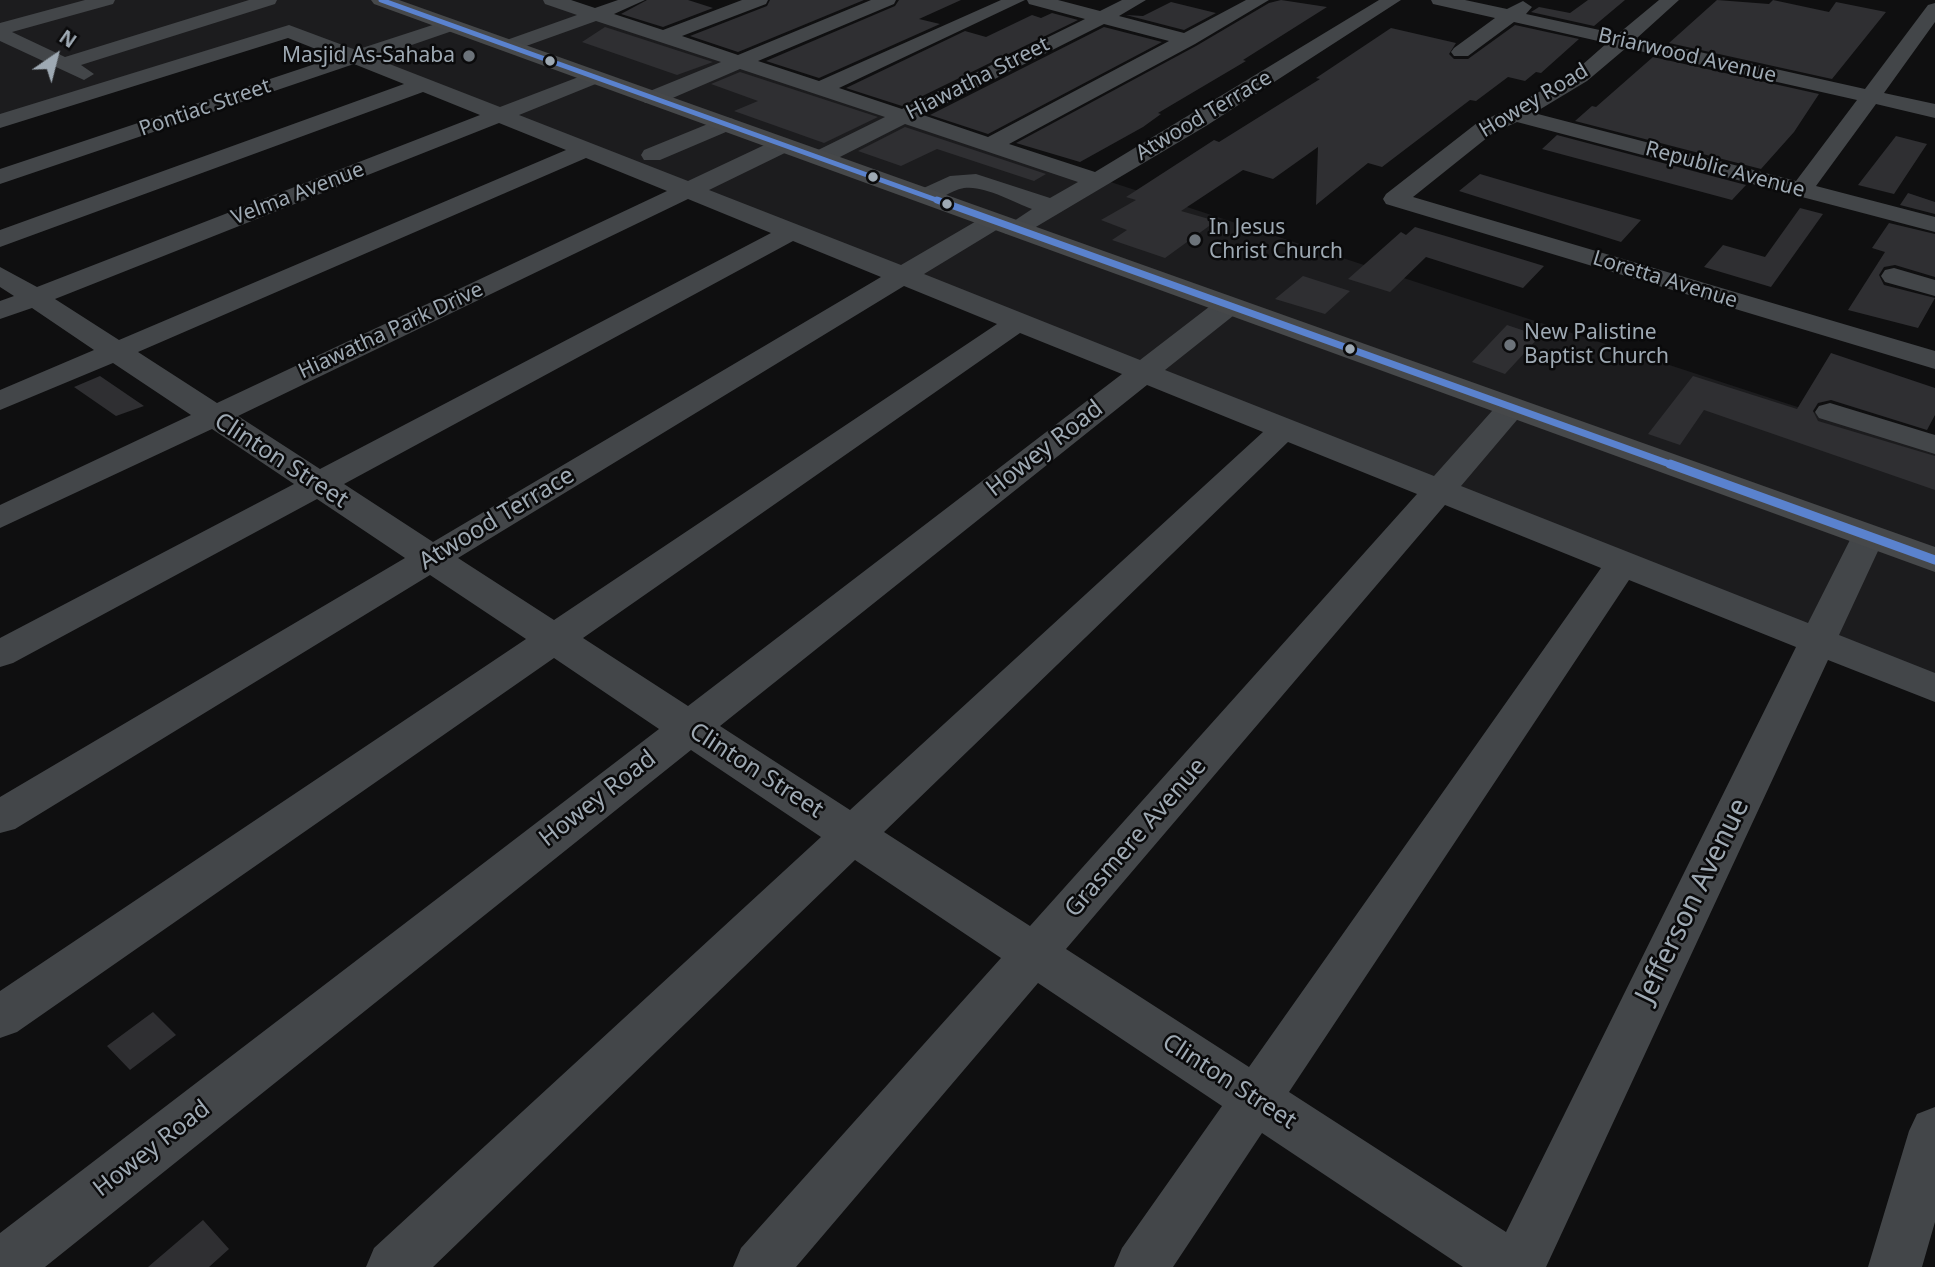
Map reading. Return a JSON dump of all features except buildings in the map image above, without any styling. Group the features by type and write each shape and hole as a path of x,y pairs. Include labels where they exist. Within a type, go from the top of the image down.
{"main road":[{"path":"385,0 926,196 1003,210 1228,306 1935,560"}],"street":[{"path":"0,31 106,0"},
{"path":"153,15 206,0"},
{"path":"62,64 268,0"},
{"path":"552,0 990,145 1090,184"},
{"path":"508,46 636,0"},
{"path":"663,37 759,0"},
{"path":"653,98 887,0"},
{"path":"820,89 1016,0"},
{"path":"1036,0 1188,40"},
{"name":"Hiawatha Street","path":"820,158 1137,0"},
{"path":"990,145 1260,0"},
{"name":"Atwood Terrace","path":"1003,210 1051,207 1392,0"},
{"name":"Briarwood Avenue","path":"1440,0 1935,111"},
{"path":"1461,52 1532,0"},
{"name":"Howey Road","path":"1395,199 1485,128 1515,115 1580,77 1670,0"},
{"path":"1802,190 1935,9"},
{"name":"Pontiac Street","path":"0,177 451,25"},
{"path":"0,31 97,81 0,109"},
{"path":"0,121 289,31 1935,688"},
{"path":"33,50 60,42"},
{"name":"Velma Avenue","path":"17,304 596,78"},
{"path":"0,239 425,84"},
{"name":"Republic Avenue","path":"1515,115 1935,225"},
{"path":"652,155 725,124"},
{"name":"Hiawatha Park Drive","path":"0,518 689,190 723,163 783,145"},
{"path":"0,401 588,149"},
{"path":"926,196 958,181 976,181 1003,210"},
{"name":"Atwood Terrace","path":"0,817 904,275 1003,210 1057,182 1090,184"},
{"name":"Loretta Avenue","path":"1395,199 1935,360"},
{"path":"0,654 793,231"},
{"name":"Clinton Street","path":"0,275 17,304 116,352 1511,1267"},
{"path":"1894,276 1935,288"},
{"name":"Howey Road","path":"1,1267 1228,306"},
{"path":"0,1017 1020,321"},
{"name":"Grasmere Avenue","path":"760,1267 1511,408"},
{"path":"1830,412 1935,445"},
{"path":"393,1267 855,836 1286,427"},
{"name":"Jefferson Avenue","path":"1518,1267 1868,536"},
{"path":"1142,1267 1254,1099 1623,563"},
{"path":"1895,1267 1935,1131"}],"shaded area":[{"path":"0,0 555,0 1935,452 1935,687 279,30 0,117"}],"transit line":[{"path":"381,0 1935,560"}],"place":[{"name":"Masjid As-Sahaba","path":"469,56"},
{"name":"In Jesus Christ Church","path":"1195,240"},
{"name":"New Palistine Baptist Church","path":"1510,345"}]}
